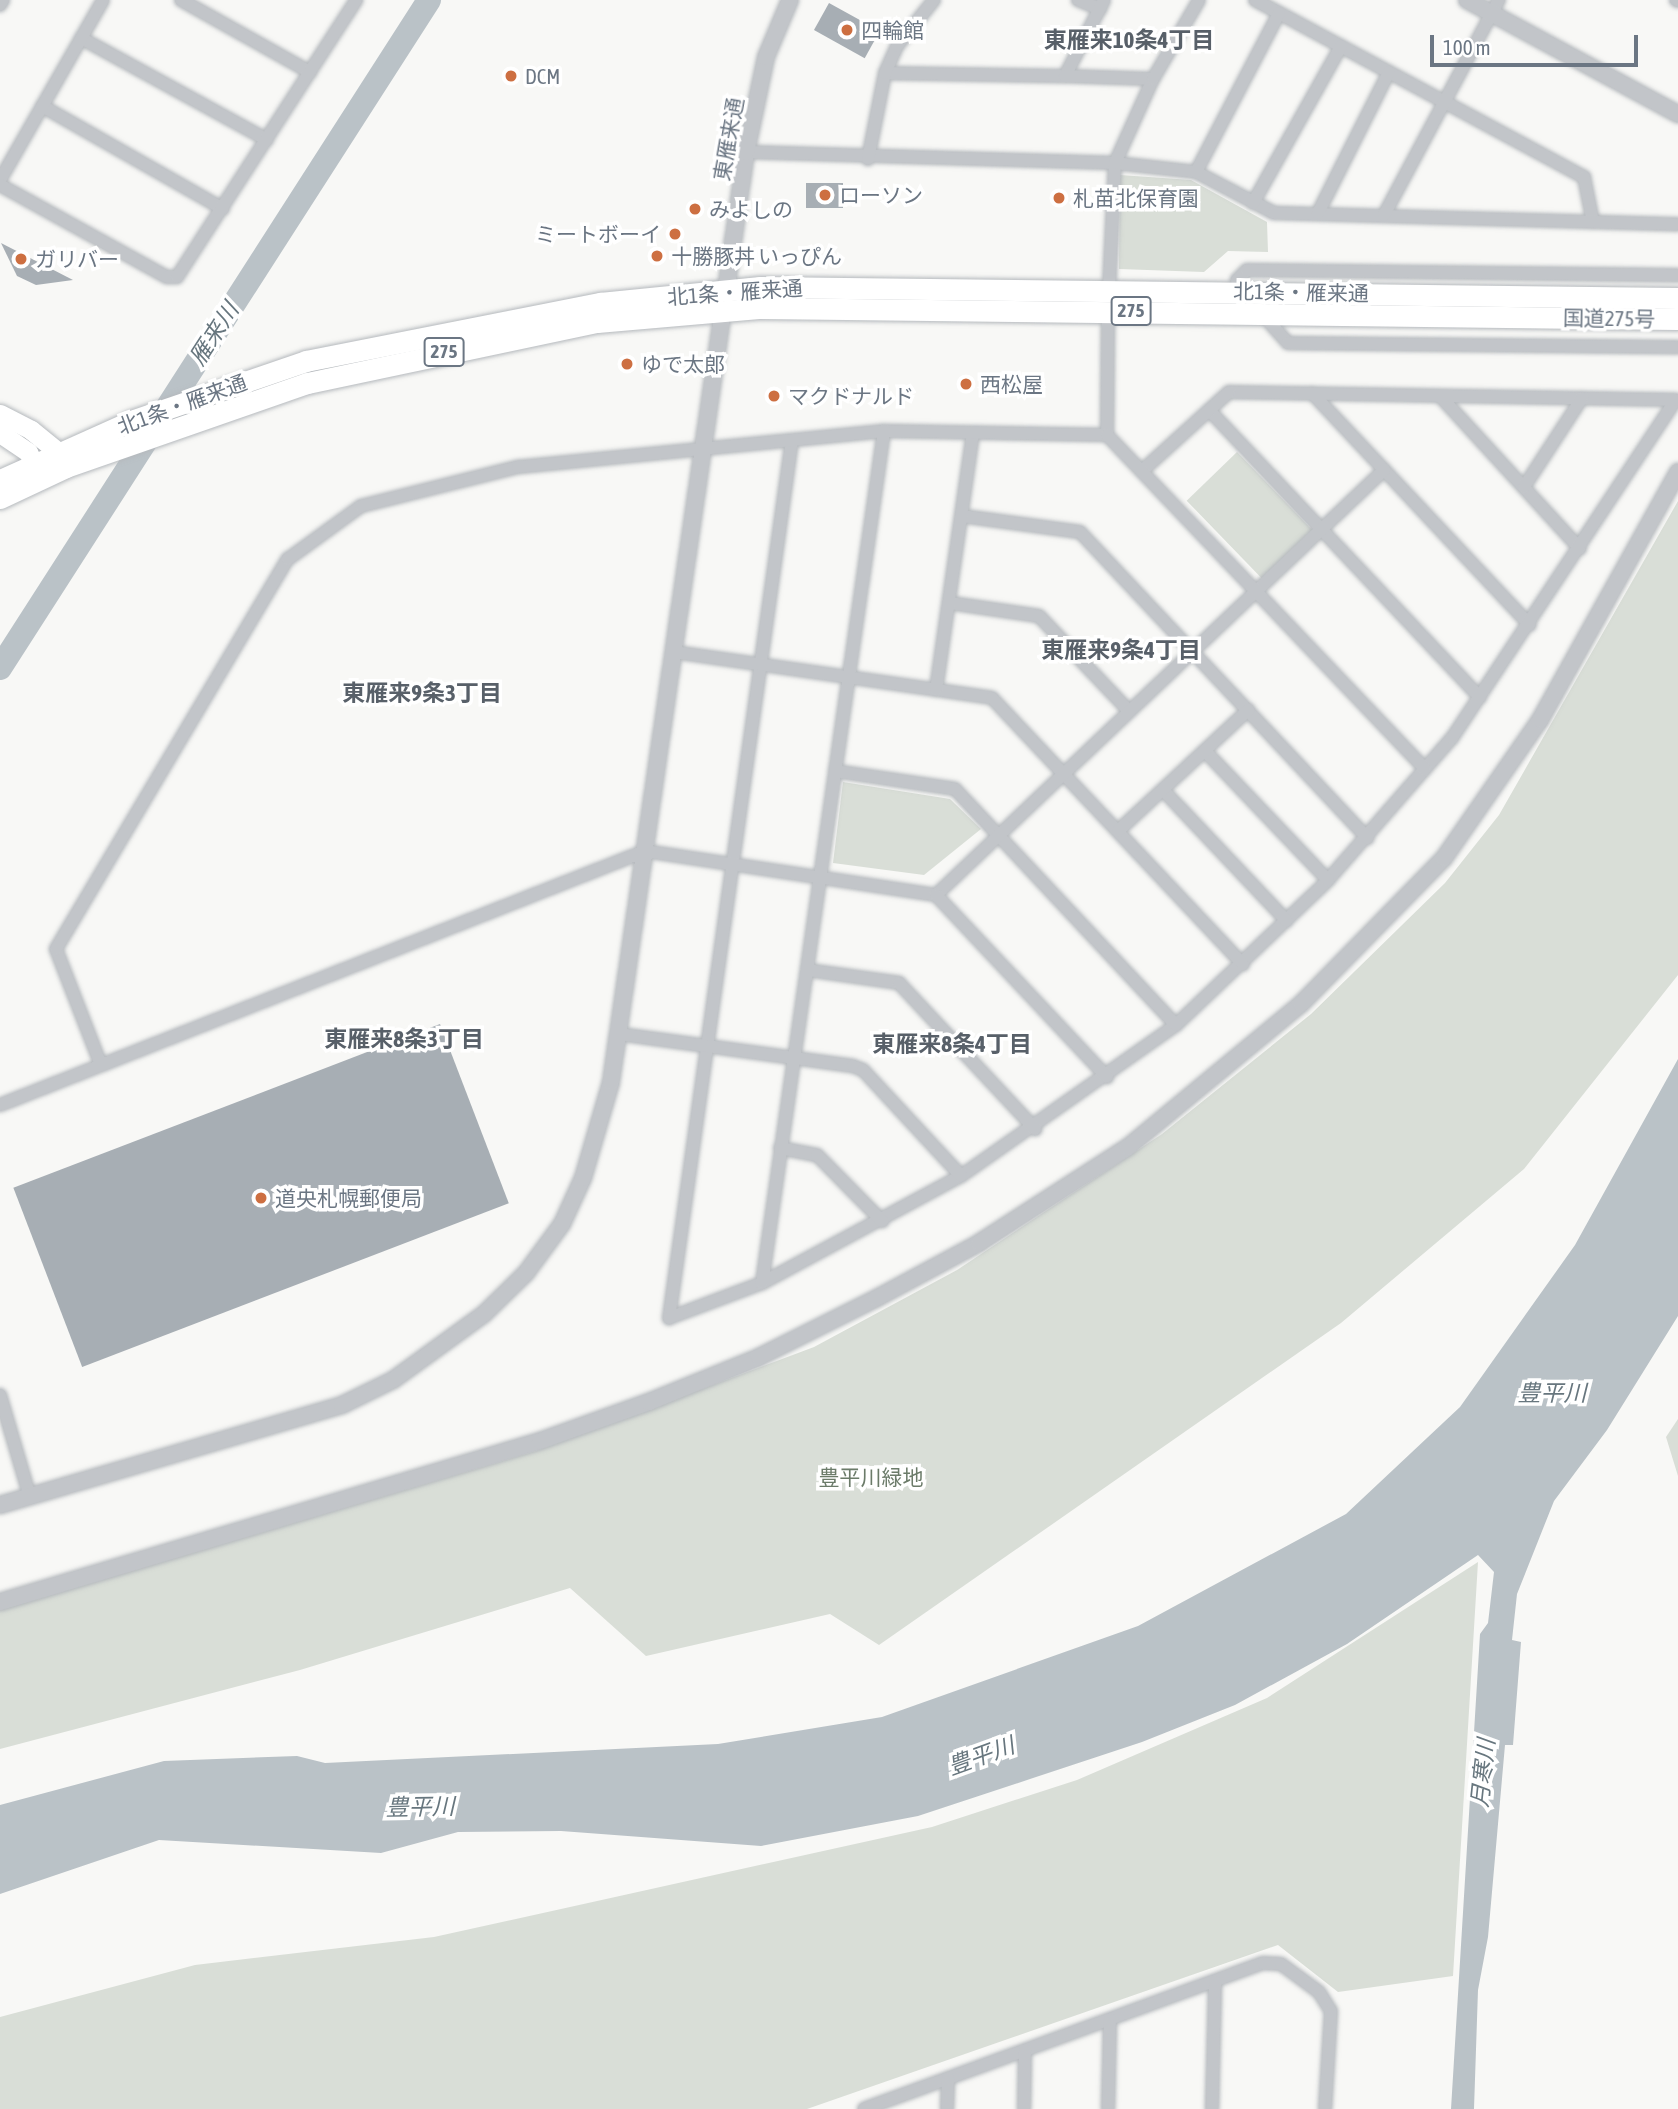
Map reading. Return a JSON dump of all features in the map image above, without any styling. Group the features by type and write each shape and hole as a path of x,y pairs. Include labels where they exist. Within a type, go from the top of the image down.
{"highway":[{"name":"北1条・雁来通","path":"0,498 38,471 131,421 306,361 397,339 600,303 725,290 1109,289 1540,295"},
{"name":"国道275号","path":"1540,295 1678,298"},
{"name":"北1条・雁来通","path":"62,460 114,449 307,383 461,348 597,322 722,312 1261,311 1539,317"},
{"name":"国道275号","path":"1539,317 1678,319"},
{"name":"北1条・雁来通","path":"0,480 38,471"}],"main road":[{"path":"0,414 62,460"},
{"path":"0,433 28,452 38,471"}],"street":[{"path":"0,5 3,0"},
{"path":"103,0 0,183 173,278 223,209 353,1"},
{"path":"181,0 310,72"},
{"name":"東雁来通","path":"0,1505 342,1405 440,1351 526,1273 562,1224 600,1128 618,1034 746,152 766,57 790,0"},
{"path":"868,159 885,73 897,46 934,0"},
{"path":"1065,76 1102,5 1078,0"},
{"path":"1109,289 1115,163 1153,79 1199,0"},
{"path":"1255,0 1584,177 1593,222"},
{"path":"1467,0 1495,7 1678,114"},
{"path":"1384,215 1495,7"},
{"path":"1196,172 1279,13"},
{"path":"81,38 267,140"},
{"path":"1253,203 1341,46"},
{"path":"1318,213 1389,72"},
{"path":"885,73 1153,79"},
{"path":"42,106 223,209"},
{"path":"746,152 868,159 1115,163 1196,172 1274,213 1678,223"},
{"path":"1678,275 1247,270 1237,280 1241,290 1288,343 1678,348"},
{"path":"1107,435 1108,311"},
{"path":"792,440 704,1045 669,1318 762,1283 882,1221 961,1176 1035,1129 1107,1077 1176,1025 1243,964 1367,838 1480,698 1676,400 1229,392 1143,470"},
{"path":"1312,393 1530,625"},
{"path":"1440,396 1580,549"},
{"path":"1524,487 1582,398"},
{"path":"1209,410 1480,698"},
{"path":"101,1065 56,949 288,559 361,506 518,467 884,431 1107,435 1425,769"},
{"path":"762,1283 884,431"},
{"path":"936,690 974,434"},
{"path":"936,895 998,833 1384,471"},
{"path":"0,1602 540,1441 649,1402 759,1357 877,1298 979,1243 1128,1147 1301,1004 1444,858 1540,720 1678,472"},
{"path":"962,516 1080,531 1367,838"},
{"path":"950,603 1039,615 1129,711"},
{"path":"674,652 992,698 1243,964"},
{"path":"1118,831 1248,710"},
{"path":"1205,751 1328,880"},
{"path":"835,771 955,789 1176,1025"},
{"path":"1163,790 1287,921"},
{"path":"0,1105 645,851 936,895 1107,1077"},
{"path":"807,970 899,983 1035,1129"},
{"path":"618,1034 863,1070 961,1176"},
{"path":"780,1147 817,1155 882,1221"},
{"path":"0,1395 30,1497"},
{"path":"864,2109 1263,1963 1281,1964 1319,1992 1332,2011 1325,2109"},
{"path":"1212,2109 1215,1982"},
{"path":"1108,2109 1110,2019"},
{"path":"1024,2109 1025,2050"},
{"path":"947,2078 947,2109"}],"green space":[{"path":"1120,175 1191,180 1267,222 1268,252 1228,251 1204,272 1119,269"},
{"path":"1237,452 1312,530 1262,578 1187,501"},
{"name":"豊平川緑地","path":"1678,501 1678,975 1524,1169 1341,1323 879,1645 830,1614 646,1656 570,1588 300,1670 0,1749 0,1610 536,1451 814,1347 957,1270 1162,1134 1311,1014 1445,883 1499,815"},
{"path":"843,782 950,799 981,829 924,875 833,863"},
{"path":"1678,1419 1678,1476 1666,1437"},
{"path":"1478,1562 1453,1976 1338,1992 1278,1945 807,2109 0,2109 0,2017 195,1965 434,1937 932,1827 1077,1780 1267,1698"}],"water":[{"name":"豊平川","path":"1678,1059 1678,1316 1607,1430 1554,1501 1517,1594 1512,1640 1521,1642 1513,1745 1505,1745 1488,1937 1478,1990 1474,2109 1451,2109 1480,1634 1488,1623 1494,1572 1478,1555 1347,1644 1235,1705 1142,1742 918,1816 761,1846 561,1831 458,1832 381,1853 159,1840 0,1894 0,1805 164,1761 297,1756 325,1763 718,1744 882,1717 1138,1626 1346,1514 1460,1407 1575,1245"}],"building":[{"name":"四輪館","path":"829,3 880,31 865,58 814,30"},
{"name":"ローソン","path":"806,183 843,183 843,208 806,208"},
{"name":"ガリバー","path":"1,243 73,280 36,285 17,276"},
{"name":"道央札幌郵便局","path":"440,1024 509,1203 82,1367 13,1188"}],"waterway":[{"name":"雁来川","path":"0,668 429,0"}],"place":[{"name":"四輪館","path":"847,30"},
{"name":"DCM","path":"511,76"},
{"name":"ローソン","path":"825,195"},
{"name":"札苗北保育園","path":"1059,198"},
{"name":"みよしの","path":"695,209"},
{"name":"ミートボーイ","path":"675,234"},
{"name":"十勝豚丼 いっぴん","path":"657,256"},
{"name":"ガリバー","path":"21,259"},
{"name":"ゆで太郎","path":"627,364"},
{"name":"西松屋","path":"966,384"},
{"name":"マクドナルド","path":"774,396"},
{"name":"道央札幌郵便局","path":"261,1198"}],"district":[{"name":"東雁来10条4丁目","path":"1129,40"},
{"name":"東雁来9条4丁目","path":"1121,650"},
{"name":"東雁来9条3丁目","path":"422,693"},
{"name":"東雁来8条3丁目","path":"404,1039"},
{"name":"東雁来8条4丁目","path":"952,1044"}],"water label":[{"name":"月寒川","path":"1483,1773"}]}
